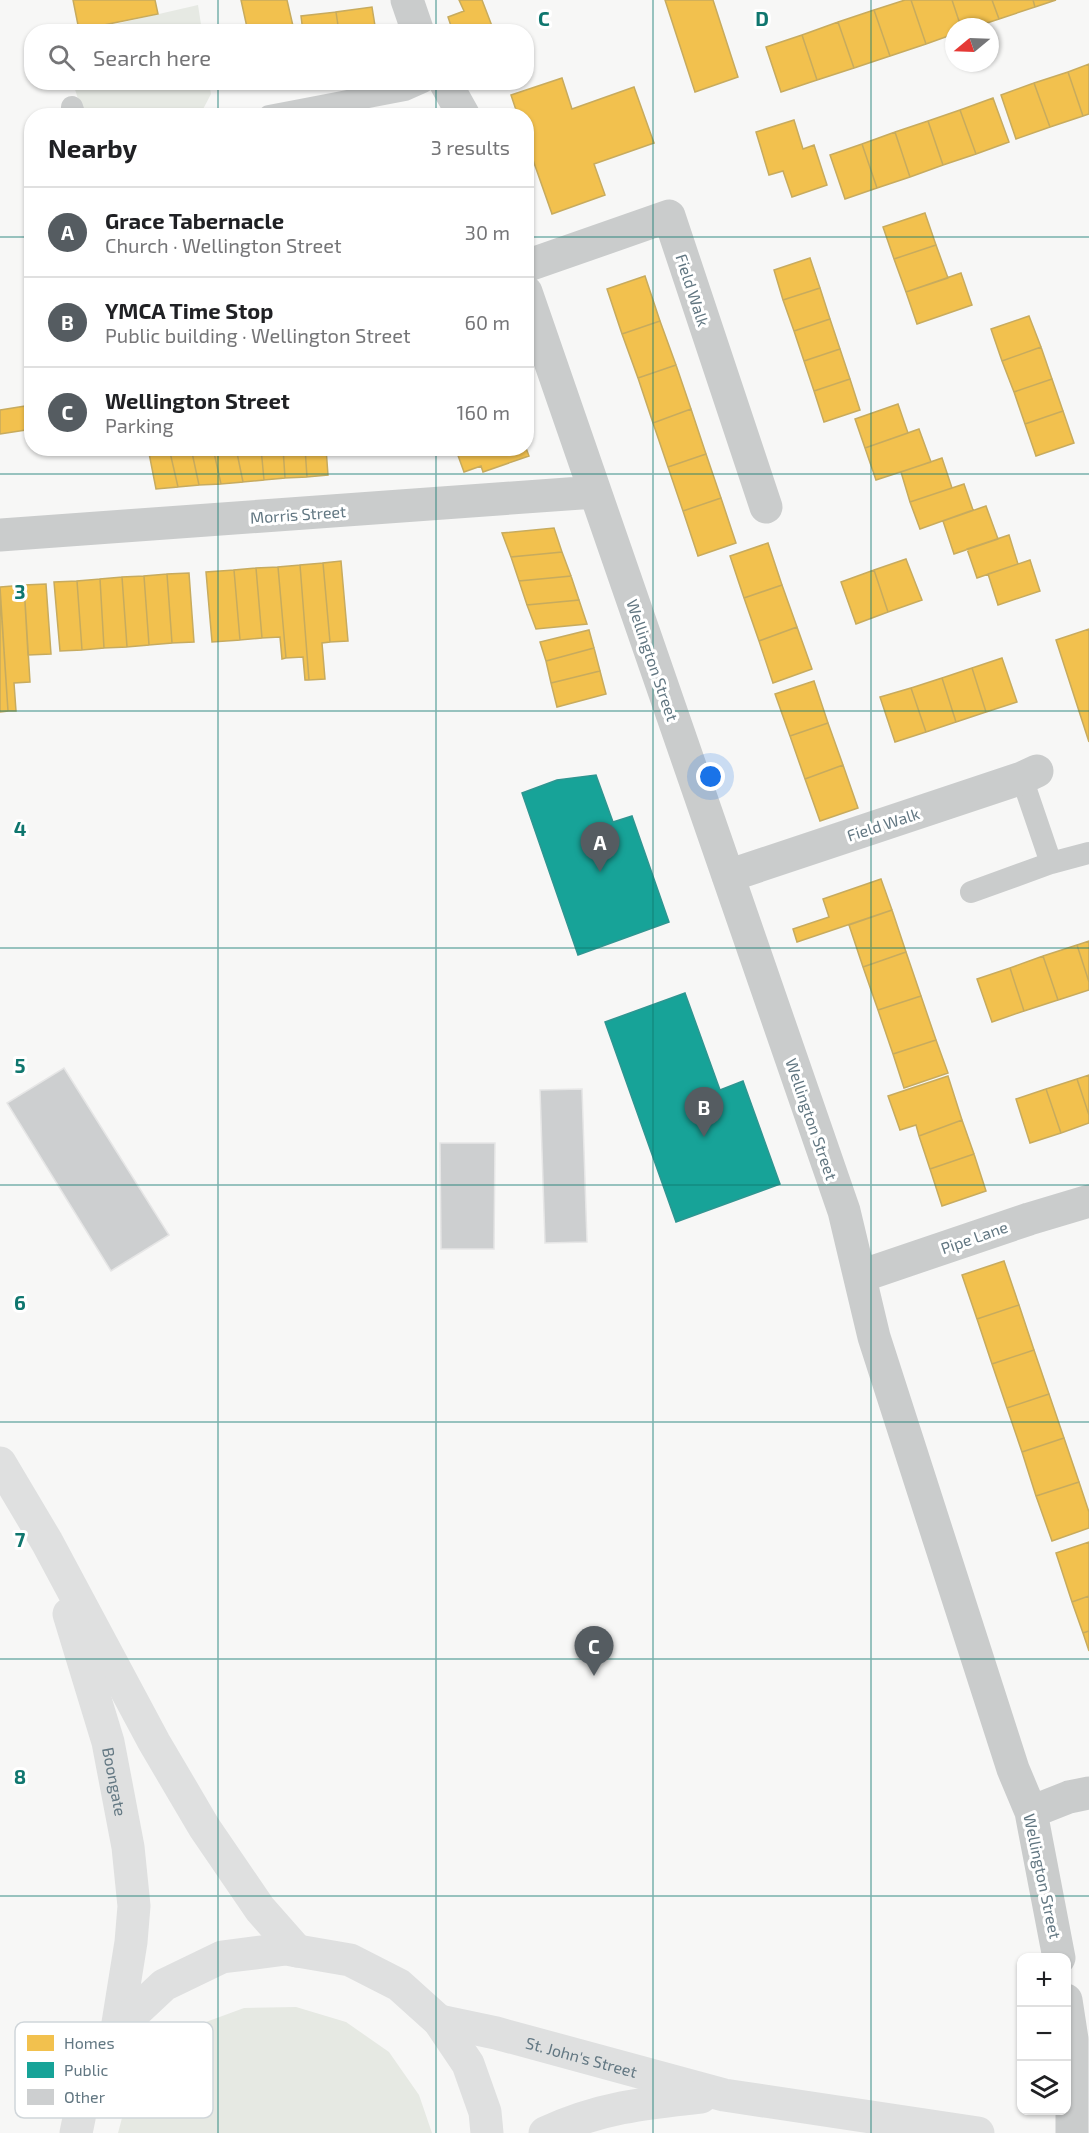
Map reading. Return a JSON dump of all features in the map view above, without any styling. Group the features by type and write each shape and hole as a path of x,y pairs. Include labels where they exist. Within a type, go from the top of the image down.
{"street":[{"path":"407,0 415,24"},
{"path":"449,90 460,108"},
{"name":"Field Walk","path":"534,263 669,216 766,507"},
{"name":"Wellington Street","path":"534,315 844,1211 882,1360 1013,1769 1031,1812 1058,1953"},
{"name":"Morris Street","path":"0,535 595,492"},
{"name":"Field Walk","path":"728,876 1029,774"},
{"name":"Pipe Lane","path":"861,1276 1089,1201"},
{"name":"Boongate","path":"0,1463 47,1542 154,1742 204,1827 260,1909 297,1951"},
{"name":"Boongate","path":"47,1542 108,1742 128,1847 134,1906 131,1942 118,2022"},
{"path":"1031,1812 1069,1797 1089,1793"},
{"path":"124,2022 164,1985 222,1957 286,1949 350,1960 399,1984 439,2021 468,2064 485,2112 487,2133"},
{"path":"1067,2007 1072,2039 1072,2133"},
{"name":"St. John's Street","path":"439,2021 496,2033 724,2095 978,2133"},
{"name":"St. John's Street","path":"545,2133 585,2116 641,2103 724,2095"},
{"path":"76,2133 79,2118"}],"lane":[{"path":"312,108 405,90"},
{"path":"1029,774 1051,863"},
{"path":"971,892 1051,863 1089,853"}],"shaded area":[{"path":"198,5 201,24 115,24"},
{"path":"75,90 210,90 211,94 204,108 81,108"},
{"path":"296,2007 346,2022 389,2052 419,2095 432,2133 118,2133 122,2118 213,2118 213,2022 206,2022 244,2008"}],"building: Homes":[{"path":"73,0 155,0 158,14 109,24 78,24"},
{"path":"241,0 287,0 293,24 246,24"},
{"path":"459,0 482,0 491,24 450,24 448,17 464,11"},
{"path":"665,0 713,0 738,77 695,92"},
{"path":"911,0 926,44 890,56 874,10"},
{"path":"911,0 952,0 958,18 945,18 945,37 926,44"},
{"path":"952,0 992,0 999,18 958,18"},
{"path":"992,0 1033,0 1035,7 999,18"},
{"path":"1033,0 1056,0 1035,7"},
{"path":"372,7 375,24 338,24 336,12"},
{"path":"874,10 890,56 854,68 838,22"},
{"path":"336,12 338,24 302,24 301,16"},
{"path":"838,22 854,68 817,80 802,35"},
{"path":"802,35 817,80 781,92 766,47"},
{"path":"1089,64 1089,114 1083,116 1068,72"},
{"path":"1068,72 1083,116 1050,127 1034,83"},
{"path":"562,78 572,109 634,87 654,143 594,164 605,195 552,214 534,163 534,108 515,108 511,95 534,90 534,87"},
{"path":"1034,83 1050,127 1016,139 1001,95"},
{"path":"993,98 1009,142 976,154 960,110"},
{"path":"960,110 976,154 943,165 928,121"},
{"path":"794,120 803,149 814,145 827,185 792,197 783,171 769,175 756,132"},
{"path":"928,121 943,165 910,177 895,132"},
{"path":"895,132 910,177 877,188 862,144"},
{"path":"862,144 877,188 845,199 830,155"},
{"path":"925,213 936,245 894,259 883,227"},
{"path":"936,245 948,278 906,292 894,259"},
{"path":"810,258 820,288 783,300 774,270"},
{"path":"961,273 972,305 917,324 906,292"},
{"path":"645,276 660,321 622,334 607,289"},
{"path":"820,288 830,319 794,331 783,300"},
{"path":"1029,316 1041,347 1002,361 991,329"},
{"path":"830,319 840,349 804,361 794,331"},
{"path":"660,321 676,365 638,378 622,334"},
{"path":"1041,347 1052,379 1014,392 1002,361"},
{"path":"840,349 850,379 814,391 804,361"},
{"path":"676,365 691,409 653,423 638,378"},
{"path":"850,379 860,410 824,422 814,391"},
{"path":"1052,379 1063,411 1025,424 1014,392"},
{"path":"898,404 908,433 865,448 855,419"},
{"path":"24,406 24,430 0,434 0,410"},
{"path":"691,409 706,454 668,467 653,423"},
{"path":"1063,411 1074,443 1036,456 1025,424"},
{"path":"919,429 931,462 876,480 865,448"},
{"path":"706,454 721,498 683,511 668,467"},
{"path":"150,456 171,456 178,487 156,489"},
{"path":"171,456 193,456 199,485 178,487"},
{"path":"193,456 215,456 221,484 199,485"},
{"path":"215,456 238,456 243,482 221,484"},
{"path":"238,456 262,456 264,480 243,482"},
{"path":"262,456 284,456 285,478 264,480"},
{"path":"284,456 306,456 307,477 285,478"},
{"path":"306,456 327,456 328,475 307,477"},
{"path":"458,456 529,456 483,472 481,466 464,472"},
{"path":"942,458 952,488 910,502 901,472"},
{"path":"964,484 973,510 920,529 910,502"},
{"path":"721,498 736,543 698,556 683,511"},
{"path":"986,506 998,539 954,554 943,521"},
{"path":"554,528 562,552 511,557 502,533"},
{"path":"1009,535 1018,564 977,578 967,549"},
{"path":"768,543 782,585 744,598 730,556"},
{"path":"562,552 571,576 519,581 511,557"},
{"path":"906,559 922,600 888,612 874,570"},
{"path":"1030,560 1040,591 998,605 988,574"},
{"path":"341,561 348,641 330,642 323,563"},
{"path":"323,563 330,642 322,643 325,679 309,680 300,565"},
{"path":"300,565 309,680 305,680 303,657 286,658 278,567"},
{"path":"278,567 286,658 282,659 280,637 262,638 256,568"},
{"path":"256,568 262,638 240,640 234,570"},
{"path":"234,570 240,640 212,642 206,572"},
{"path":"874,570 888,612 856,624 841,582"},
{"path":"189,573 194,642 172,643 167,574"},
{"path":"167,574 172,643 149,645 144,576"},
{"path":"144,576 149,645 127,647 122,577"},
{"path":"571,576 579,600 527,605 519,581"},
{"path":"122,577 127,647 104,648 100,579"},
{"path":"100,579 104,648 82,650 77,581"},
{"path":"77,581 82,650 60,651 54,582"},
{"path":"46,584 51,654 28,655 24,585"},
{"path":"24,585 30,682 14,683 16,711 8,711 0,587"},
{"path":"782,585 797,627 759,641 744,598"},
{"path":"0,592 8,711 0,712"},
{"path":"579,600 587,624 536,629 527,605"},
{"path":"797,627 812,669 773,683 759,641"},
{"path":"1089,629 1089,742 1056,640"},
{"path":"589,630 594,648 546,661 540,642"},
{"path":"594,648 600,671 551,683 546,661"},
{"path":"1002,658 1017,702 986,712 972,668"},
{"path":"972,668 986,712 956,722 942,678"},
{"path":"600,671 606,694 557,707 551,683"},
{"path":"942,678 956,722 926,732 911,688"},
{"path":"814,681 828,723 790,736 775,694"},
{"path":"911,688 926,732 895,742 880,697"},
{"path":"828,723 843,765 805,779 790,736"},
{"path":"843,765 858,808 820,821 805,779"},
{"path":"881,879 892,910 797,942 793,929 829,917 823,899"},
{"path":"892,910 906,952 863,967 849,925"},
{"path":"1089,941 1089,982 1077,945"},
{"path":"1077,945 1089,982 1089,990 1058,1000 1043,956"},
{"path":"906,952 921,996 878,1010 863,967"},
{"path":"1043,956 1058,1000 1024,1011 1010,968"},
{"path":"1010,968 1024,1011 992,1022 977,979"},
{"path":"921,996 936,1040 893,1054 878,1010"},
{"path":"936,1040 948,1073 904,1088 893,1054"},
{"path":"1089,1075 1089,1115 1077,1079"},
{"path":"948,1076 962,1120 919,1136 916,1125 900,1130 888,1096"},
{"path":"1077,1079 1089,1115 1089,1123 1061,1133 1046,1089"},
{"path":"1046,1089 1061,1133 1030,1143 1016,1099"},
{"path":"962,1120 974,1154 930,1169 919,1136"},
{"path":"974,1154 986,1191 942,1206 930,1169"},
{"path":"1004,1261 1019,1305 977,1319 962,1275"},
{"path":"1019,1305 1034,1350 992,1364 977,1319"},
{"path":"1034,1350 1049,1394 1007,1408 992,1364"},
{"path":"1049,1394 1064,1438 1022,1452 1007,1408"},
{"path":"1064,1438 1079,1482 1036,1496 1022,1452"},
{"path":"1079,1482 1089,1512 1089,1528 1052,1541 1036,1496"},
{"path":"1089,1542 1089,1596 1072,1602 1056,1553"},
{"path":"1089,1596 1089,1631 1083,1633 1072,1602"},
{"path":"1089,1631 1089,1651 1083,1633"}],"building: Public":[{"path":"596,775 613,822 632,816 669,922 578,955 522,793 557,780"},
{"path":"685,993 720,1090 743,1081 780,1184 676,1222 605,1022"}],"building: Other":[{"path":"64,1068 169,1235 111,1271 7,1103"},
{"path":"582,1089 587,1242 545,1243 540,1090"},
{"path":"440,1143 495,1143 494,1249 441,1249"}],"place":[{"name":"Grace Tabernacle","path":"600,872"},
{"name":"YMCA Time Stop","path":"704,1137"},
{"name":"Wellington Street","path":"594,1676"}]}
